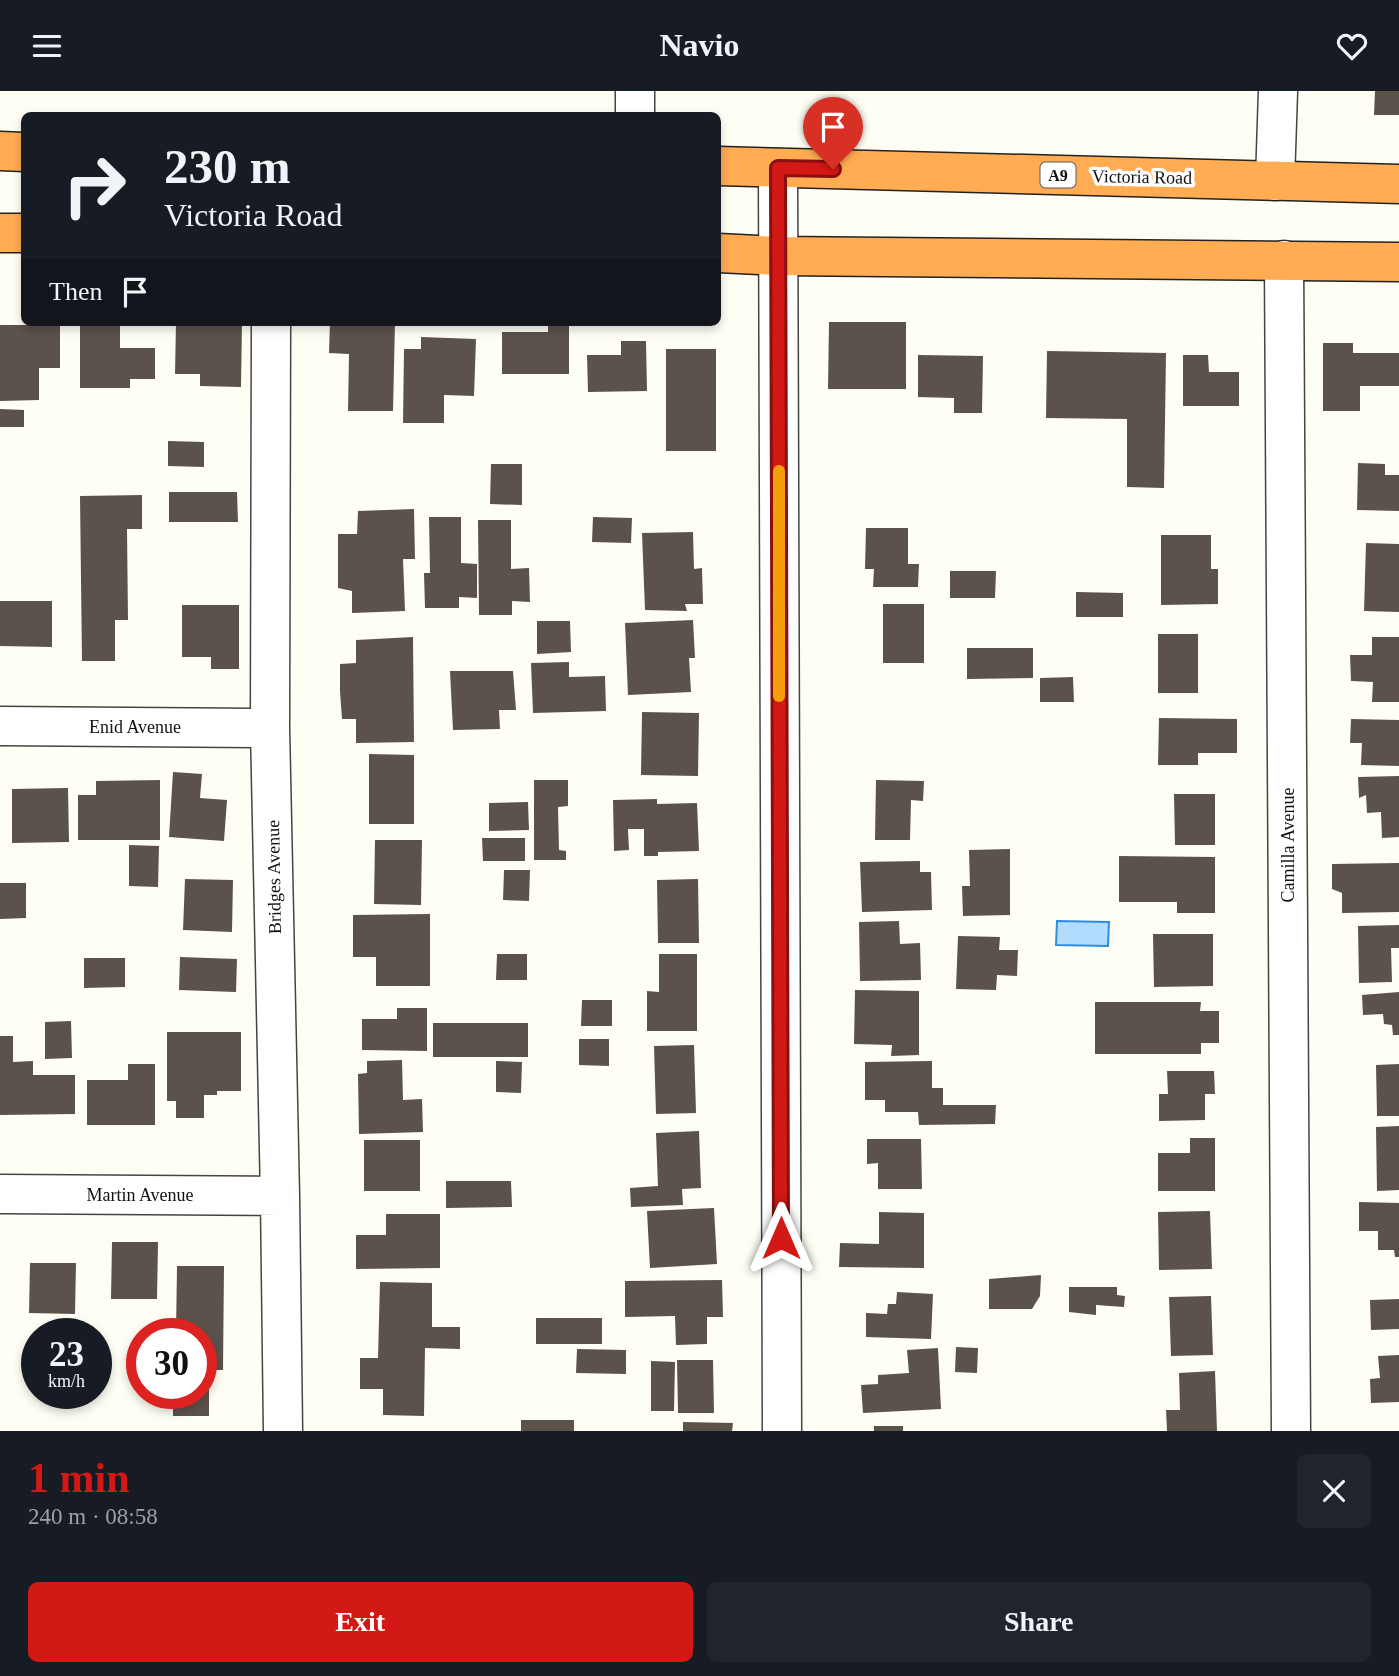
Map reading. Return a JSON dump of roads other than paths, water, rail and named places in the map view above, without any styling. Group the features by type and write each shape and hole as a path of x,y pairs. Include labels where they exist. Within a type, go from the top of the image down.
{"highway":[{"path":"0,151 21,152"},
{"name":"Victoria Road","path":"721,166 1399,184"},
{"path":"0,233 21,233"},
{"path":"721,253 778,256 1399,262"}],"street":[{"path":"635,91 635,112"},
{"path":"1275,181 1278,91"},
{"path":"778,168 782,1431"},
{"name":"Camilla Avenue","path":"1284,260 1291,1431"},
{"name":"Bridges Avenue","path":"271,326 271,729 283,1431"},
{"name":"Enid Avenue","path":"0,726 271,729"},
{"name":"Martin Avenue","path":"0,1194 280,1196"}],"water":[{"path":"1057,921 1109,922 1108,946 1056,945"}]}
